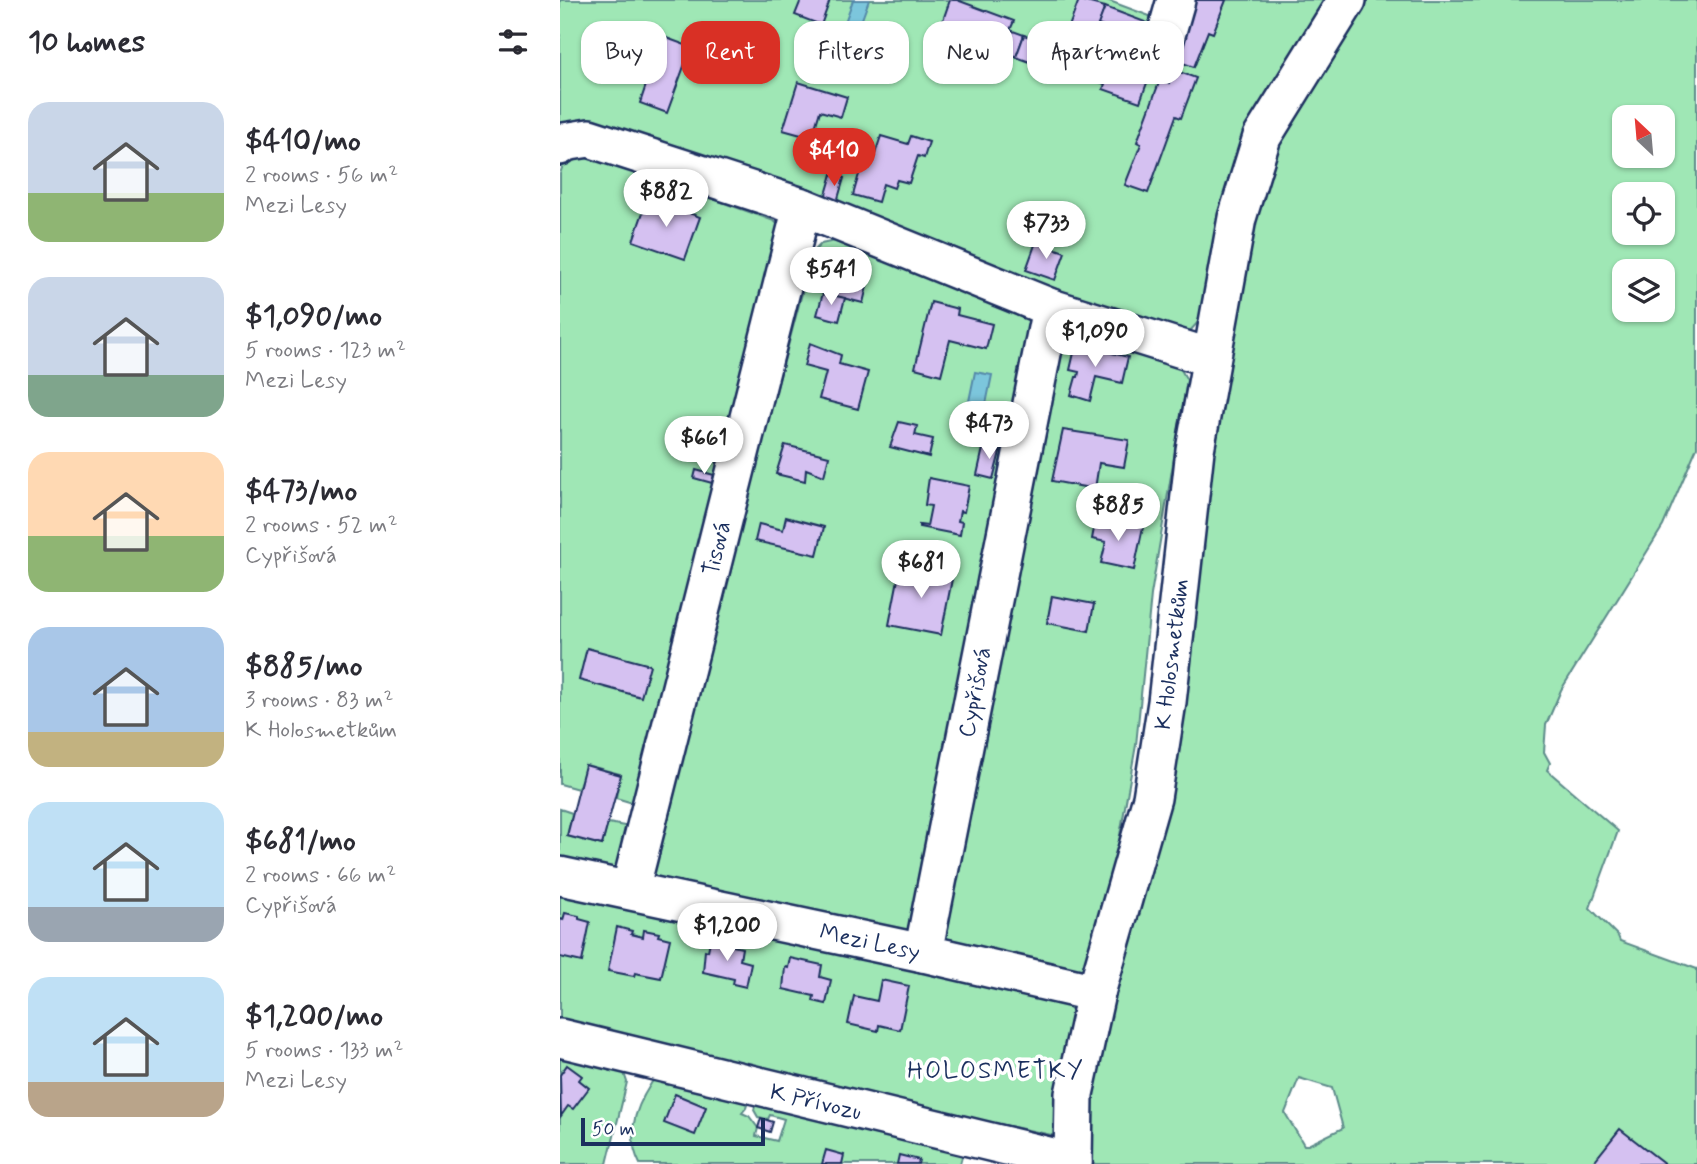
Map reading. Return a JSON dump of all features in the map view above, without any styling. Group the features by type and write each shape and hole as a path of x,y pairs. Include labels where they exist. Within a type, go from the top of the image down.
{"street":[{"name":"K Holosmetkům","path":"1073,1163 1074,1094 1097,993 1152,798 1167,702 1195,450 1237,218 1262,137 1347,0"},
{"path":"1166,21 1170,2"},
{"path":"560,146 564,142 589,138 802,206 1051,308 1211,358"},
{"name":"Tisová","path":"630,890 802,206"},
{"name":"Cypřišová","path":"923,953 1051,308"},
{"name":"Mezi Lesy","path":"560,876 1097,993"},
{"name":"K Přívozu","path":"560,1038 1000,1156 1073,1163"}],"green space":[{"path":"560,0 1107,0 1163,21 1027,21 1027,84 1184,84 1184,64 1194,67 1208,31 1213,33 1226,0 1335,0 1200,320 1190,331 1175,332 593,124 560,127"},
{"path":"1355,0 1697,0 1697,447 1663,526 1561,690 1546,725 1544,752 1550,763 1547,770 1618,831 1590,908 1620,941 1697,969 1697,1164 1088,1164 1086,1083 1212,413 1240,248 1275,138","holes":["1299,1078 1332,1088 1343,1128 1308,1145 1304,1145 1285,1113"]},
{"path":"585,153 774,221 782,228 636,804 616,798 620,774 586,765 578,789 560,784 560,174 564,162"},
{"path":"835,241 1021,309 1030,322 910,929 906,932 655,878 651,861 813,252 821,244"},
{"path":"1067,331 1180,368 1187,380 1151,595 1136,745 1094,962 1084,973 943,939 1062,335"},
{"path":"560,809 572,813 567,836 602,845 608,823 630,827 618,864 612,869 560,863"},
{"path":"560,893 952,976 1077,1006 1061,1137 560,1031"},
{"path":"560,1048 620,1061 627,1082 607,1164 560,1164"},
{"path":"659,1072 750,1096 742,1113 749,1116 758,1128 756,1136 777,1141 784,1119 770,1115 768,1119 758,1117 754,1110 757,1098 963,1153 960,1164 640,1164 635,1152 633,1128 645,1093"}],"water":[{"path":"853,0 869,0 861,21 845,21"},
{"path":"975,372 992,375 985,409 968,406"}],"building":[{"path":"801,0 830,0 822,21 811,21 795,15"},
{"path":"950,0 957,0 1014,21 1013,23 1013,21 943,21"},
{"path":"1079,0 1105,7 1100,21 1071,21"},
{"path":"1190,0 1226,0 1213,33 1208,31 1194,67 1184,64 1182,21"},
{"path":"1105,7 1142,21 1100,21"},
{"path":"1013,31 1024,35 1016,57 1013,56"},
{"path":"1024,35 1027,36 1027,61 1016,57"},
{"path":"667,38 681,43 681,74 667,113 640,103 646,84 667,84"},
{"path":"1184,74 1196,78 1181,118 1176,116 1148,193 1125,185 1141,144 1137,142 1159,84 1184,84"},
{"path":"797,84 847,97 841,117 820,111 812,138 783,130"},
{"path":"1105,84 1147,84 1140,102 1103,89"},
{"path":"881,136 908,144 911,136 929,142 924,158 918,156 909,183 897,180 894,188 883,184 878,202 853,195 864,157 873,160"},
{"path":"832,174 844,178 837,202 825,198"},
{"path":"648,198 700,217 685,259 633,241"},
{"path":"1036,242 1065,252 1055,280 1026,270"},
{"path":"835,265 870,274 863,303 823,293 827,278 831,279"},
{"path":"823,293 845,298 839,321 817,315"},
{"path":"931,302 958,309 957,315 992,324 986,349 950,340 941,375 915,368"},
{"path":"810,343 841,355 839,364 868,372 858,409 819,399 826,372 804,366"},
{"path":"1076,344 1128,357 1122,383 1096,377 1090,401 1071,395 1079,372 1070,370"},
{"path":"899,422 917,426 915,435 933,439 929,457 890,447"},
{"path":"1063,430 1129,440 1124,467 1099,463 1095,489 1052,481"},
{"path":"984,444 1001,448 993,479 977,475"},
{"path":"785,445 829,456 824,476 806,469 805,481 776,474"},
{"path":"696,470 714,475 712,483 694,478"},
{"path":"929,478 969,486 964,512 960,511 958,521 962,522 960,535 919,527 927,526 931,506 925,505"},
{"path":"786,517 824,527 817,555 755,541 759,524 783,530"},
{"path":"1096,518 1143,527 1134,570 1101,563 1106,542 1092,539"},
{"path":"901,564 953,574 941,635 889,625"},
{"path":"1052,596 1094,604 1089,631 1047,623"},
{"path":"587,648 650,665 641,697 579,680"},
{"path":"585,765 621,775 602,845 567,836"},
{"path":"565,913 590,922 582,962 560,957 560,919 563,920"},
{"path":"617,927 643,937 644,930 670,939 661,978 608,971"},
{"path":"710,941 742,948 740,960 751,963 746,987 733,984 734,979 703,972 705,950 708,951"},
{"path":"790,958 822,965 820,977 831,980 826,1004 813,1001 814,996 783,989 785,967 788,968"},
{"path":"881,980 909,986 900,1030 879,1025 878,1031 848,1024 854,996 877,1001"},
{"path":"567,1065 582,1076 579,1080 589,1088 573,1109 568,1106 561,1116 560,1075"},
{"path":"675,1094 706,1107 695,1135 664,1123"},
{"path":"761,1118 773,1122 770,1132 758,1128"},
{"path":"1620,1129 1665,1164 1592,1164"},
{"path":"826,1150 844,1155 842,1164 822,1164"},
{"path":"899,1155 919,1160 918,1164 897,1164"}],"district":[{"name":"HOLOSMETKY","path":"996,1070"}]}
